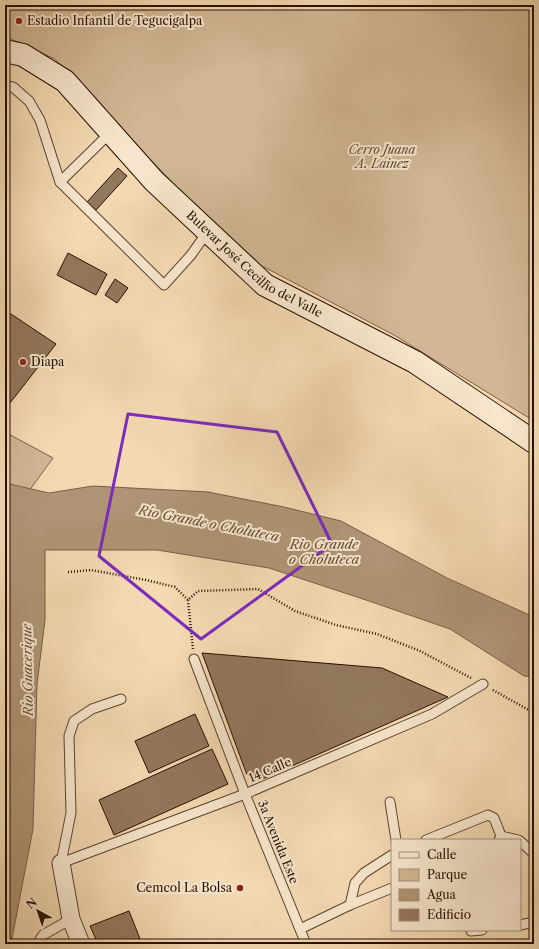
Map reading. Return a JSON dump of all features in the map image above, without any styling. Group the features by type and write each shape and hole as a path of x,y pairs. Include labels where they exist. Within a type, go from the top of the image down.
{"main road":[{"name":"Bulevar José Cecillio del Valle","path":"5,52 23,55 65,81 154,181 265,285 415,362 534,442"}],"street":[{"path":"61,863 71,919 81,944"}],"lane":[{"path":"5,85 13,87 29,101 40,120 60,182 164,285 191,255 208,231"},
{"path":"60,182 110,132"},
{"name":"3a Avenida Este","path":"194,659 245,794 306,944"},
{"name":"14 Calle","path":"61,863 245,794 432,714 483,684"},
{"path":"61,863 71,813 70,736 74,721 92,709 121,699"},
{"path":"390,802 396,839"},
{"path":"428,839 488,815 494,818 500,838"},
{"path":"521,843 534,854"},
{"path":"350,905 355,883 364,873 391,856"},
{"path":"300,930 350,905 391,888"},
{"path":"37,944 43,935 71,919"},
{"path":"521,925 534,922"}],"path":[{"path":"68,572 91,570 175,587 188,600 194,659"},
{"path":"188,600 198,591 258,589 295,611 336,625 377,634 420,651"}],"highlighted area":[{"path":"128,414 277,432 332,544 201,639 99,556"}],"green space":[{"name":"Cerro Juana A. Lainez","path":"5,5 534,5 534,421 394,335 262,266 177,187 97,105 55,59 11,39 5,38"},
{"path":"5,432 53,458 21,502 5,494"}],"water":[{"name":"Rio Grande o Choluteca","path":"5,483 49,493 93,486 208,492 284,507 341,521 447,578 534,617 534,677 524,676 450,629 269,568 157,550 45,550 45,620 37,684 33,829 11,944 5,944"}],"building":[{"path":"118,168 127,176 96,210 87,202"},
{"path":"68,253 107,274 96,295 57,275"},
{"path":"115,279 128,288 117,303 105,295"},
{"name":"Diapa","path":"5,310 56,344 10,403 5,399"},
{"path":"202,653 382,668 448,697 260,780 247,775"},
{"path":"195,714 209,746 149,773 135,741"},
{"path":"212,749 228,784 114,835 99,800"},
{"path":"129,911 142,944 98,944 90,926"},
{"path":"287,939 289,944 274,944"}],"place":[{"name":"Estadio Infantil de Tegucigalpa","path":"19,21"},
{"name":"Diapa","path":"23,362"},
{"name":"Cemcol La Bolsa","path":"240,888"}],"water label":[{"name":"Río Grande o Choluteca","path":"209,523"},
{"name":"Río Guacerique","path":"27,670"}]}
